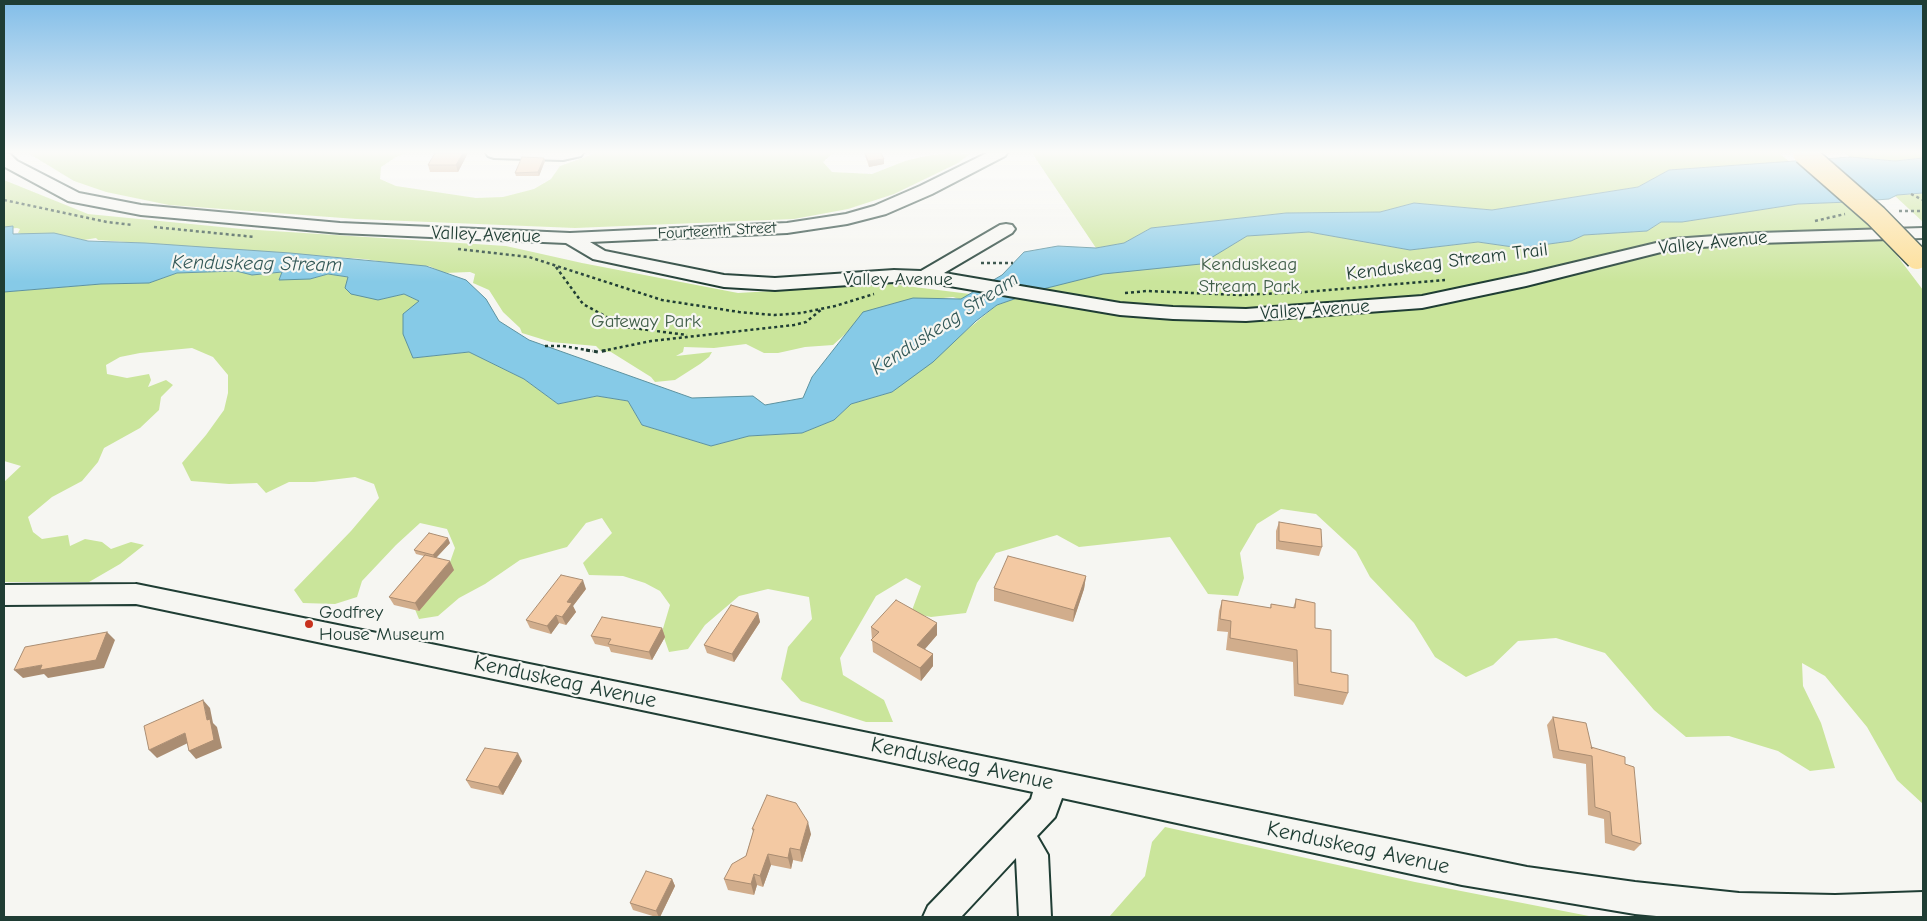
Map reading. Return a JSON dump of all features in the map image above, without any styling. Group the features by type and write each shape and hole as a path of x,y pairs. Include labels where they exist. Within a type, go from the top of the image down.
{"highway":[{"path":"1853,196 1920,250"},
{"path":"1875,196 1920,250"}],"street":[{"name":"Valley Avenue","path":"72,196 140,210 340,228 570,238 600,255 724,282 775,284 894,276 924,277 963,281 1090,304 1173,313 1246,315 1422,302 1526,280 1673,244 1758,238 1923,233"},
{"name":"Fourteenth Street","path":"570,238 787,228 847,219 880,210 912,196"},
{"path":"924,277 1006,230"},
{"name":"Kenduskeag Avenue","path":"4,595 136,594 1051,782 1462,870 1587,892 1739,909 1835,911 1923,908"},
{"path":"939,917 1044,807 1051,782"},
{"path":"1016,835 1032,855 1035,917"}],"path":[{"path":"4,200 107,222 134,225"},
{"path":"1898,211 1923,210"},
{"path":"1812,221 1852,213"},
{"path":"152,227 257,237"},
{"path":"452,248 530,257 662,300 739,312 775,314 801,313 822,309 806,322 651,341 598,352 563,346 545,346"},
{"path":"556,266 583,304 625,327 692,336"},
{"name":"Kenduskeag Stream Trail","path":"1090,304 1134,292 1240,295 1305,292 1450,279"}],"green space":[{"name":"Gateway Park","path":"4,196 43,196 88,214 242,229 506,246 582,263 738,293 890,284 970,294 962,300 953,297 895,303 872,310 833,345 805,347 778,353 764,353 746,344 714,348 684,347 683,352 676,356 712,352 700,364 675,380 655,382 651,377 611,352 601,351 596,346 551,342 522,333 520,328 503,312 489,290 473,283 475,274 470,272 444,273 429,266 396,265 364,259 98,240 96,238 84,240 67,236 24,235 18,233 20,229 17,228 4,229"},
{"path":"125,196 463,196 476,198 507,196 888,196 848,209 794,219 575,228 356,219 169,205"},
{"path":"1061,196 1581,196 1492,210 1414,203 1380,212 1286,213 1151,228 1124,243 1096,248"},
{"path":"1895,196 1923,196 1923,222"},
{"name":"Kenduskeag Stream Park","path":"1849,202 1886,241 1923,290 1923,804 1897,780 1867,727 1825,676 1802,663 1803,686 1821,723 1835,768 1810,771 1778,751 1729,736 1686,737 1654,710 1605,653 1556,638 1518,641 1493,665 1466,677 1435,657 1414,623 1370,577 1356,551 1316,514 1281,509 1257,524 1240,553 1244,578 1238,596 1208,594 1170,537 1079,547 1057,535 996,553 977,583 966,613 931,617 911,613 921,586 906,578 876,596 840,658 843,675 884,700 893,722 866,722 801,701 781,679 788,647 812,619 809,597 768,589 739,596 705,625 688,649 669,652 662,632 670,605 660,591 645,583 623,576 589,575 583,563 612,533 602,518 586,523 567,547 520,560 485,584 459,598 438,616 419,619 414,607 444,579 455,548 447,529 420,523 362,581 357,597 335,604 303,603 294,590 351,531 379,498 374,484 355,477 314,482 289,482 266,493 257,483 229,484 191,481 182,463 224,410 228,393 228,375 213,357 192,348 140,353 120,357 106,365 107,374 127,378 149,374 151,380 148,387 166,380 173,385 161,397 159,410 140,428 104,448 98,462 82,481 52,497 28,517 33,532 42,539 68,535 70,546 85,539 102,542 111,549 131,542 144,545 120,564 89,582 4,582 4,482 21,466 4,461 4,292 101,284 149,283 177,273 236,271 252,275 282,272 279,279 310,279 328,274 349,277 345,288 378,300 404,294 419,301 413,358 469,352 524,379 558,404 597,396 628,401 642,425 711,446 749,436 802,433 834,420 851,404 892,392 997,305 1043,289 1103,274 1209,258 1247,236 1309,232 1410,250 1478,242 1520,248 1571,241 1584,235 1647,231 1661,222 1682,222 1798,204"},
{"path":"1165,827 1415,882 1594,917 1109,917 1145,876 1152,842"}],"water":[{"name":"Kenduskeag Stream","path":"1581,196 1895,196 1889,199 1798,204 1682,222 1661,222 1647,231 1584,235 1571,241 1520,248 1478,242 1410,250 1309,232 1247,236 1201,264 1103,274 1043,289 997,305 976,321 933,362 892,392 851,404 834,420 802,433 749,436 711,446 642,425 628,401 597,396 558,404 524,379 469,352 413,358 403,334 403,314 419,301 404,294 378,300 351,294 345,288 348,277 328,274 310,279 279,280 282,272 252,275 236,271 177,273 149,283 101,284 4,292 4,227 13,226 13,234 54,233 88,241 290,253 426,266 466,280 486,299 499,321 529,340 692,398 753,396 765,405 803,398 812,377 863,312 913,298 961,299 1002,275 1024,252 1058,246 1096,248 1124,243 1151,228 1286,213 1380,212 1414,203 1492,210"}],"building":[{"path":"1279,522 1321,529 1322,547 1279,541"},
{"path":"429,533 448,538 433,555 414,550"},
{"path":"425,555 450,561 415,603 389,597"},
{"path":"1008,556 1086,576 1074,610 994,588"},
{"path":"561,575 583,580 567,602 572,603 562,617 556,615 547,626 526,620"},
{"path":"1296,599 1315,603 1315,628 1331,630 1331,672 1348,675 1348,693 1298,684 1297,650 1230,638 1231,621 1220,619 1222,600 1271,608 1271,604 1295,608"},
{"path":"896,600 937,623 917,645 933,654 920,668 871,640 879,632 871,627"},
{"path":"731,605 758,613 732,654 704,645"},
{"path":"602,617 662,628 649,652 608,644 611,639 591,636"},
{"path":"107,632 96,660 40,670 42,665 14,670 25,647"},
{"path":"203,700 207,720 210,719 214,740 189,751 185,733 149,750 144,726"},
{"path":"1553,717 1586,723 1592,747 1625,757 1625,764 1634,767 1641,844 1612,835 1610,812 1595,807 1592,756 1559,750"},
{"path":"485,748 518,753 498,787 466,780"},
{"path":"767,795 796,803 808,822 800,850 790,848 788,858 768,854 760,876 754,874 751,884 724,879 732,864 746,856 754,829 752,829"},
{"path":"646,871 672,879 656,911 630,903"}],"place":[{"name":"Godfrey House Museum","path":"309,624"}]}
